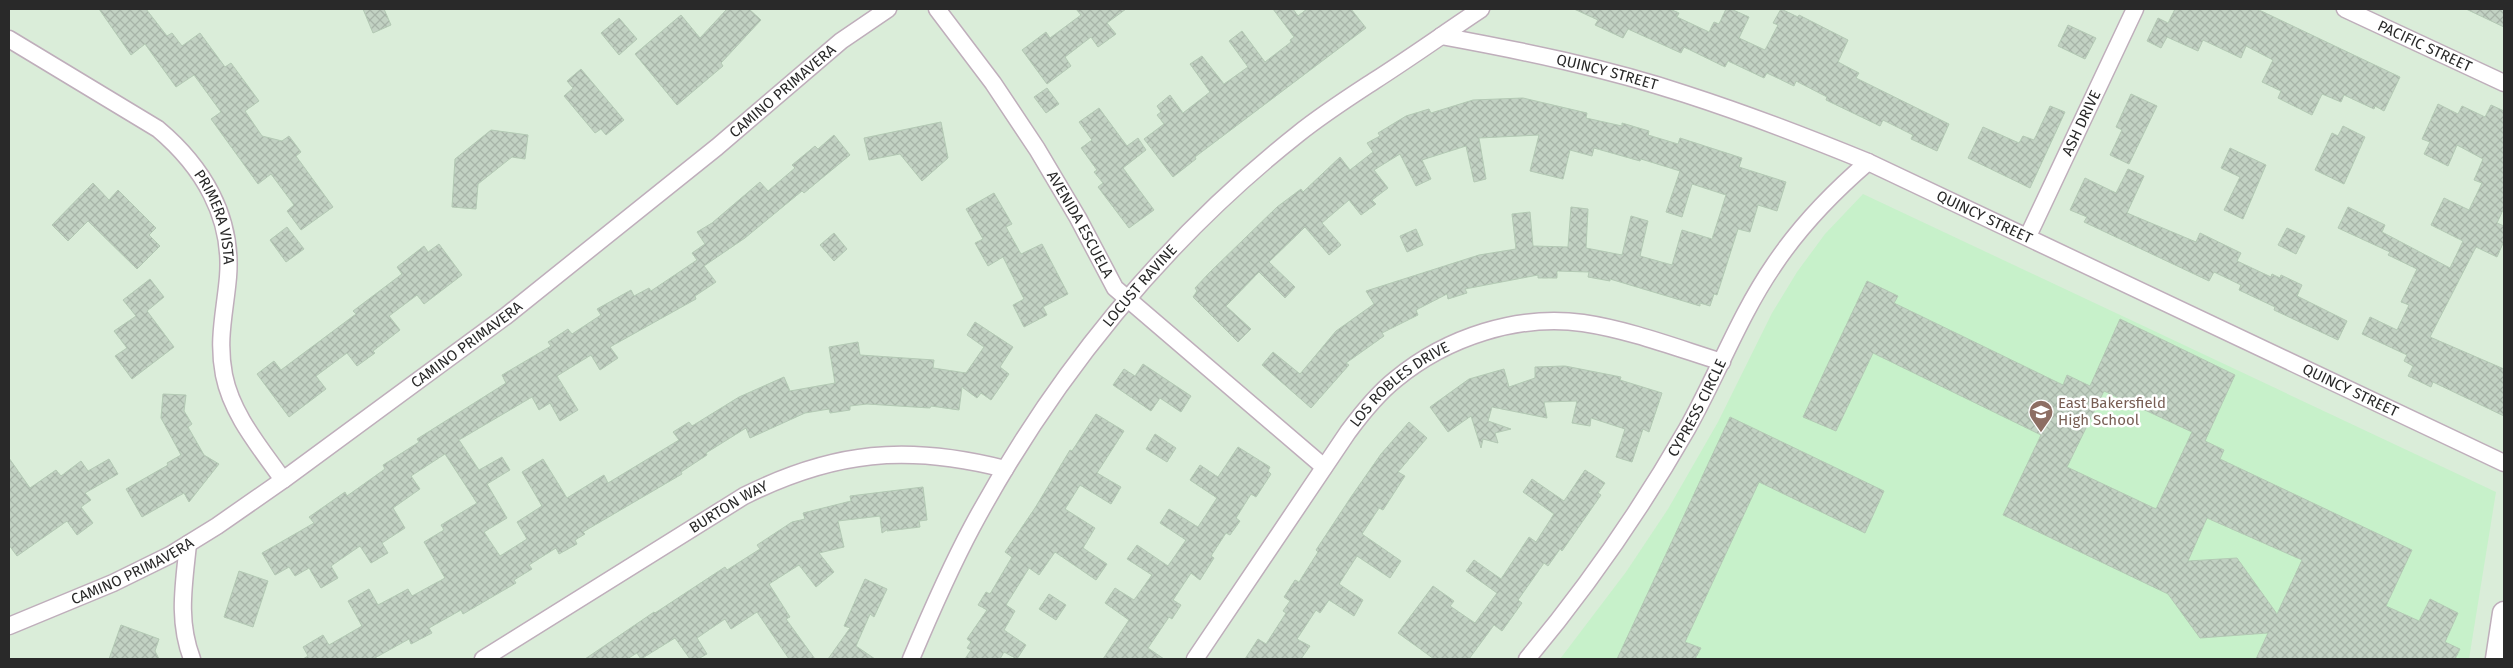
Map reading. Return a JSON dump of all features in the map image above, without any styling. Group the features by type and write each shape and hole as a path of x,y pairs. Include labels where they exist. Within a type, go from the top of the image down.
{"main road":[{"path":"2497,659 2504,612"}],"street":[{"name":"AVENIDA ESCUELA","path":"937,9 993,83 1037,149 1078,218 1115,288 1324,467"},
{"name":"LOCUST RAVINE","path":"911,659 942,586 1005,469 1046,404 1128,299 1182,239 1247,177 1298,134 1345,98 1480,9"},
{"name":"ASH DRIVE","path":"2028,236 2134,9"},
{"name":"PACIFIC STREET","path":"2345,9 2504,83"},
{"name":"CAMINO PRIMAVERA","path":"9,626 113,583 188,544 283,480 506,316 716,147 880,10"},
{"name":"QUINCY STREET","path":"1441,36 1589,67 1684,94 1776,125 1868,162 2028,236 2504,463"},
{"name":"PRIMERA VISTA","path":"9,39 158,129 180,148 198,170 216,203 228,247 228,276 221,321 220,347 224,376 232,401 244,424 283,480"},
{"name":"CYPRESS CIRCLE","path":"1527,659 1600,567 1651,490 1688,427 1748,309 1773,266 1803,226 1837,189 1868,162"},
{"name":"LOS ROBLES DRIVE","path":"1196,659 1324,467 1370,403 1396,379 1424,359 1450,344 1483,332 1517,324 1582,323 1612,328 1722,362"},
{"name":"BURTON WAY","path":"483,659 744,496 782,478 846,459 886,454 926,454 966,459 1005,469"},
{"path":"188,544 181,607 183,628 192,659"}],"shaded area":[{"name":"East Bakersfield High School","path":"1863,194 2496,492 2469,659 1560,659 1626,572 1668,509 1718,422 1772,313 1797,272 1825,234"}],"building":[{"path":"99,9 146,9 167,36 172,33 182,46 200,33 225,67 231,63 259,101 245,111 262,136 282,141 289,136 301,152 296,156 333,207 301,230 287,211 294,205 271,174 258,184 211,119 221,112 194,75 176,87 145,44 131,55"},
{"path":"363,9 384,9 391,25 373,33"},
{"path":"727,9 749,9 761,20 721,63 723,66 677,105 635,54 681,15 700,38"},
{"path":"1076,9 1126,9 1107,23 1116,34 1098,47 1091,37 1065,57 1071,66 1047,84 1022,50 1046,32 1050,38 1081,15"},
{"path":"1273,9 1293,9 1298,16 1307,9 1351,9 1366,28 1195,157 1196,159 1173,177 1144,139 1164,124 1157,115 1161,112 1157,106 1170,95 1183,113 1210,92 1190,64 1202,56 1224,84 1248,67 1229,41 1242,31 1265,62 1291,42 1290,40 1294,37"},
{"path":"1574,9 1670,9 1679,13 1677,17 1709,32 1714,22 1719,24 1726,9 1731,9 1749,17 1739,38 1765,50 1778,25 1773,23 1781,9 1798,17 1799,15 1848,40 1838,62 1859,73 1856,78 1949,124 1937,151 1911,139 1913,135 1883,120 1880,126 1826,100 1827,97 1796,81 1794,86 1767,73 1764,78 1728,61 1725,67 1684,47 1681,53 1628,29 1623,38 1595,25 1598,20"},
{"path":"2175,9 2257,9 2400,77 2384,111 2375,106 2374,109 2344,95 2341,102 2322,94 2312,115 2278,98 2281,91 2262,82 2273,60 2246,46 2241,58 2203,40 2198,51 2167,37 2161,48 2147,41 2158,18 2168,23"},
{"path":"2466,9 2504,9 2504,27"},
{"path":"619,18 637,39 619,55 601,33"},
{"path":"2068,25 2096,38 2085,59 2058,46"},
{"path":"581,69 624,120 606,135 601,129 595,133 564,96 573,88 567,81"},
{"path":"1047,88 1059,104 1046,113 1034,97"},
{"path":"2131,94 2157,106 2129,164 2110,155 2122,130 2116,127"},
{"path":"1523,98 1587,113 1586,118 1622,126 1622,123 1649,131 1648,135 1678,144 1680,138 1742,158 1739,167 1786,182 1777,211 1758,205 1750,232 1738,229 1717,295 1714,294 1710,306 1700,303 1700,306 1610,279 1610,281 1588,277 1589,272 1557,271 1557,278 1538,278 1538,275 1465,289 1467,293 1448,299 1447,294 1416,310 1418,315 1382,333 1384,336 1346,363 1349,365 1311,408 1262,365 1273,352 1300,374 1336,331 1374,304 1366,291 1479,255 1516,249 1512,214 1530,212 1533,246 1568,247 1571,207 1588,209 1586,248 1622,255 1631,216 1648,221 1640,256 1672,265 1682,230 1712,239 1726,195 1692,184 1682,217 1666,212 1680,171 1641,159 1640,161 1594,148 1592,156 1570,150 1563,179 1530,171 1539,135 1479,138 1486,179 1474,182 1466,146 1422,160 1431,179 1416,186 1400,154 1374,170 1388,188 1372,200 1376,204 1361,215 1349,200 1322,223 1341,245 1329,255 1305,227 1269,262 1295,287 1285,298 1259,272 1226,306 1251,329 1238,342 1193,297 1197,291 1195,288 1277,207 1301,189 1303,192 1340,157 1350,170 1373,152 1367,143 1380,136 1378,133 1406,116 1429,109 1431,113 1473,100"},
{"path":"2438,104 2458,114 2462,106 2485,117 2491,105 2504,111 2504,208 2497,223 2504,226 2504,241 2497,257 2476,247 2430,337 2504,369 2504,416 2433,382 2431,387 2408,376 2413,366 2404,361 2407,355 2362,334 2370,317 2397,330 2409,305 2401,302 2417,269 2388,255 2390,252 2338,228 2348,207 2385,225 2382,232 2450,268 2463,241 2431,225 2444,198 2469,210 2482,183 2474,180 2483,159 2457,145 2448,166 2424,154 2430,142 2422,139"},
{"path":"2050,106 2065,112 2030,188 1968,158 1983,127 2019,143 2023,136 2034,140"},
{"path":"1099,108 1127,146 1138,138 1146,150 1123,168 1154,210 1129,228 1098,187 1103,183 1094,172 1097,170 1081,148 1092,140 1079,122"},
{"path":"941,122 948,158 922,181 900,154 869,160 864,138"},
{"path":"2343,126 2365,137 2344,184 2315,170 2332,133 2338,136"},
{"path":"491,130 528,135 525,159 512,157 478,184 476,209 452,207 455,159"},
{"path":"834,135 850,155 804,193 802,191 745,238 704,266 716,282 695,296 696,299 610,347 618,358 600,370 591,355 557,376 578,410 560,421 550,403 539,410 532,397 459,440 479,470 502,457 510,470 487,484 507,518 484,532 500,556 527,539 517,522 542,506 522,472 543,459 567,498 604,475 608,483 679,440 673,432 689,422 692,426 739,397 784,377 790,391 835,383 829,347 858,342 860,355 934,360 933,368 966,373 984,347 967,335 975,322 1013,347 1000,367 1009,374 991,400 981,393 977,398 962,387 959,410 931,406 930,408 867,404 850,406 850,410 830,413 829,409 805,413 750,438 746,428 706,453 707,455 681,472 682,474 583,532 585,534 575,540 577,544 559,554 556,548 529,565 532,569 514,580 516,583 463,614 461,610 429,628 432,633 411,644 409,639 373,659 303,659 308,656 303,647 323,635 329,645 362,626 348,601 369,589 378,605 408,589 412,596 445,578 424,542 444,530 441,525 477,503 445,454 411,476 420,489 393,508 405,528 382,543 388,553 371,563 360,546 331,566 338,578 321,588 309,568 295,576 289,567 275,575 262,553 314,523 309,517 345,492 347,496 385,469 383,465 419,442 417,439 506,383 502,375 551,346 548,342 568,329 572,334 601,315 597,309 631,290 634,296 649,288 651,291 697,260 692,253 705,244 697,232 712,223 760,182 768,191 795,168 792,165 815,146 818,149"},
{"path":"2230,148 2266,165 2243,219 2224,210 2240,177 2221,168"},
{"path":"2128,169 2144,176 2127,213 2196,242 2200,233 2241,253 2237,261 2271,277 2272,274 2280,278 2281,275 2302,285 2297,296 2347,321 2338,340 2274,310 2275,307 2239,290 2241,285 2214,272 2209,281 2084,222 2087,217 2070,210 2085,178 2116,193"},
{"path":"93,183 109,200 118,190 156,228 149,235 160,246 137,269 88,221 68,241 52,225"},
{"path":"994,193 1012,224 1006,227 1021,254 1042,244 1068,294 1043,307 1047,315 1024,327 1013,305 1024,299 1003,257 988,266 975,243 983,239 966,209"},
{"path":"287,227 304,249 286,262 270,240"},
{"path":"2287,228 2305,236 2296,254 2278,245"},
{"path":"1416,229 1423,245 1407,252 1400,236"},
{"path":"834,233 847,249 834,261 820,245"},
{"path":"439,244 462,275 424,304 417,295 389,316 400,330 373,351 375,353 357,366 347,353 316,376 326,389 289,417 257,374 274,361 281,370 356,314 353,311 402,274 397,267 424,246 428,252"},
{"path":"150,279 164,297 147,311 174,347 132,379 115,356 127,348 114,331 136,316 123,300"},
{"path":"1867,281 1898,296 1894,303 2063,385 2067,375 2090,386 2120,319 2235,375 2205,441 2224,450 2220,459 2412,550 2386,606 2419,621 2430,599 2458,613 2445,642 2460,649 2455,659 2256,659 2268,633 2200,638 2168,594 2003,515 2041,435 1873,353 1836,431 1803,417","holes":["2104,391 2192,432 2156,509 2067,467","2207,518 2302,560 2277,614 2237,558 2188,561"]},
{"path":"1143,364 1191,396 1181,412 1160,398 1151,411 1113,385 1124,369 1135,376"},
{"path":"1565,366 1621,377 1620,380 1662,393 1649,432 1643,429 1632,462 1616,457 1625,429 1591,418 1590,426 1572,423 1577,401 1544,402 1547,418 1492,407 1488,421 1511,429 1495,433 1498,443 1483,439 1481,448 1471,416 1448,432 1430,407 1469,379 1504,369 1509,387 1535,378 1535,367"},
{"path":"163,394 186,395 184,411 192,424 188,427 204,455 219,464 189,502 184,493 142,517 126,489 168,465 167,463 181,455 161,418"},
{"path":"1096,414 1124,431 1097,473 1121,487 1111,504 1080,485 1065,509 1095,528 1083,548 1107,564 1096,580 1055,552 1039,575 1029,568 1006,605 1015,611 1004,630 1026,645 1017,659 1004,652 1000,659 965,659 971,650 967,648 971,642 967,639 987,610 978,605 986,592 990,594 1012,557 1005,552 1035,508 1070,450 1072,451"},
{"path":"1730,417 1884,491 1865,533 1759,482 1685,642 1701,648 1695,659 1617,659"},
{"path":"1409,422 1427,438 1398,472 1405,476 1383,510 1379,508 1362,534 1401,561 1390,578 1357,556 1339,584 1363,600 1354,616 1329,600 1320,613 1316,610 1297,639 1310,646 1301,659 1245,659 1258,639 1266,644 1286,613 1283,611 1290,601 1284,597 1295,580 1299,582 1318,552 1316,550 1381,454"},
{"path":"1155,434 1176,448 1167,462 1146,449"},
{"path":"1238,447 1270,467 1268,471 1271,474 1256,497 1251,494 1236,518 1240,521 1230,535 1226,533 1211,556 1214,558 1200,580 1191,573 1173,600 1181,605 1172,619 1169,617 1148,648 1164,659 1103,659 1129,620 1105,603 1115,588 1134,600 1152,575 1127,559 1137,545 1168,566 1186,540 1160,523 1169,509 1198,527 1217,498 1190,480 1200,465 1218,477"},
{"path":"9,458 30,488 56,470 61,476 81,461 88,471 109,459 118,474 85,493 91,500 81,507 93,523 77,535 67,521 17,556 9,545"},
{"path":"1585,470 1605,483 1598,493 1601,495 1562,551 1560,549 1548,566 1544,563 1518,600 1522,603 1502,631 1494,625 1469,659 1434,659 1398,633 1433,586 1454,601 1450,606 1475,623 1497,593 1466,571 1474,560 1501,579 1529,537 1536,542 1554,514 1523,492 1532,479 1564,501"},
{"path":"923,487 927,520 919,521 920,527 887,531 888,529 882,533 880,516 838,521 844,547 819,553 834,572 816,587 799,565 769,584 790,617 786,619 815,659 789,659 757,612 731,629 725,619 697,638 707,654 698,659 690,659 675,638 641,659 637,653 627,659 585,659 725,567 727,570 760,549 757,545 792,522 805,519 803,513 851,501 850,496"},
{"path":"239,571 268,581 253,627 224,617"},
{"path":"865,579 887,589 874,617 870,614 856,646 875,659 828,659 850,628 844,626"},
{"path":"1049,594 1066,605 1056,620 1039,609"},
{"path":"121,625 159,639 155,651 159,659 109,659"}],"place":[{"name":"East Bakersfield High School","path":"2041,433"}]}
